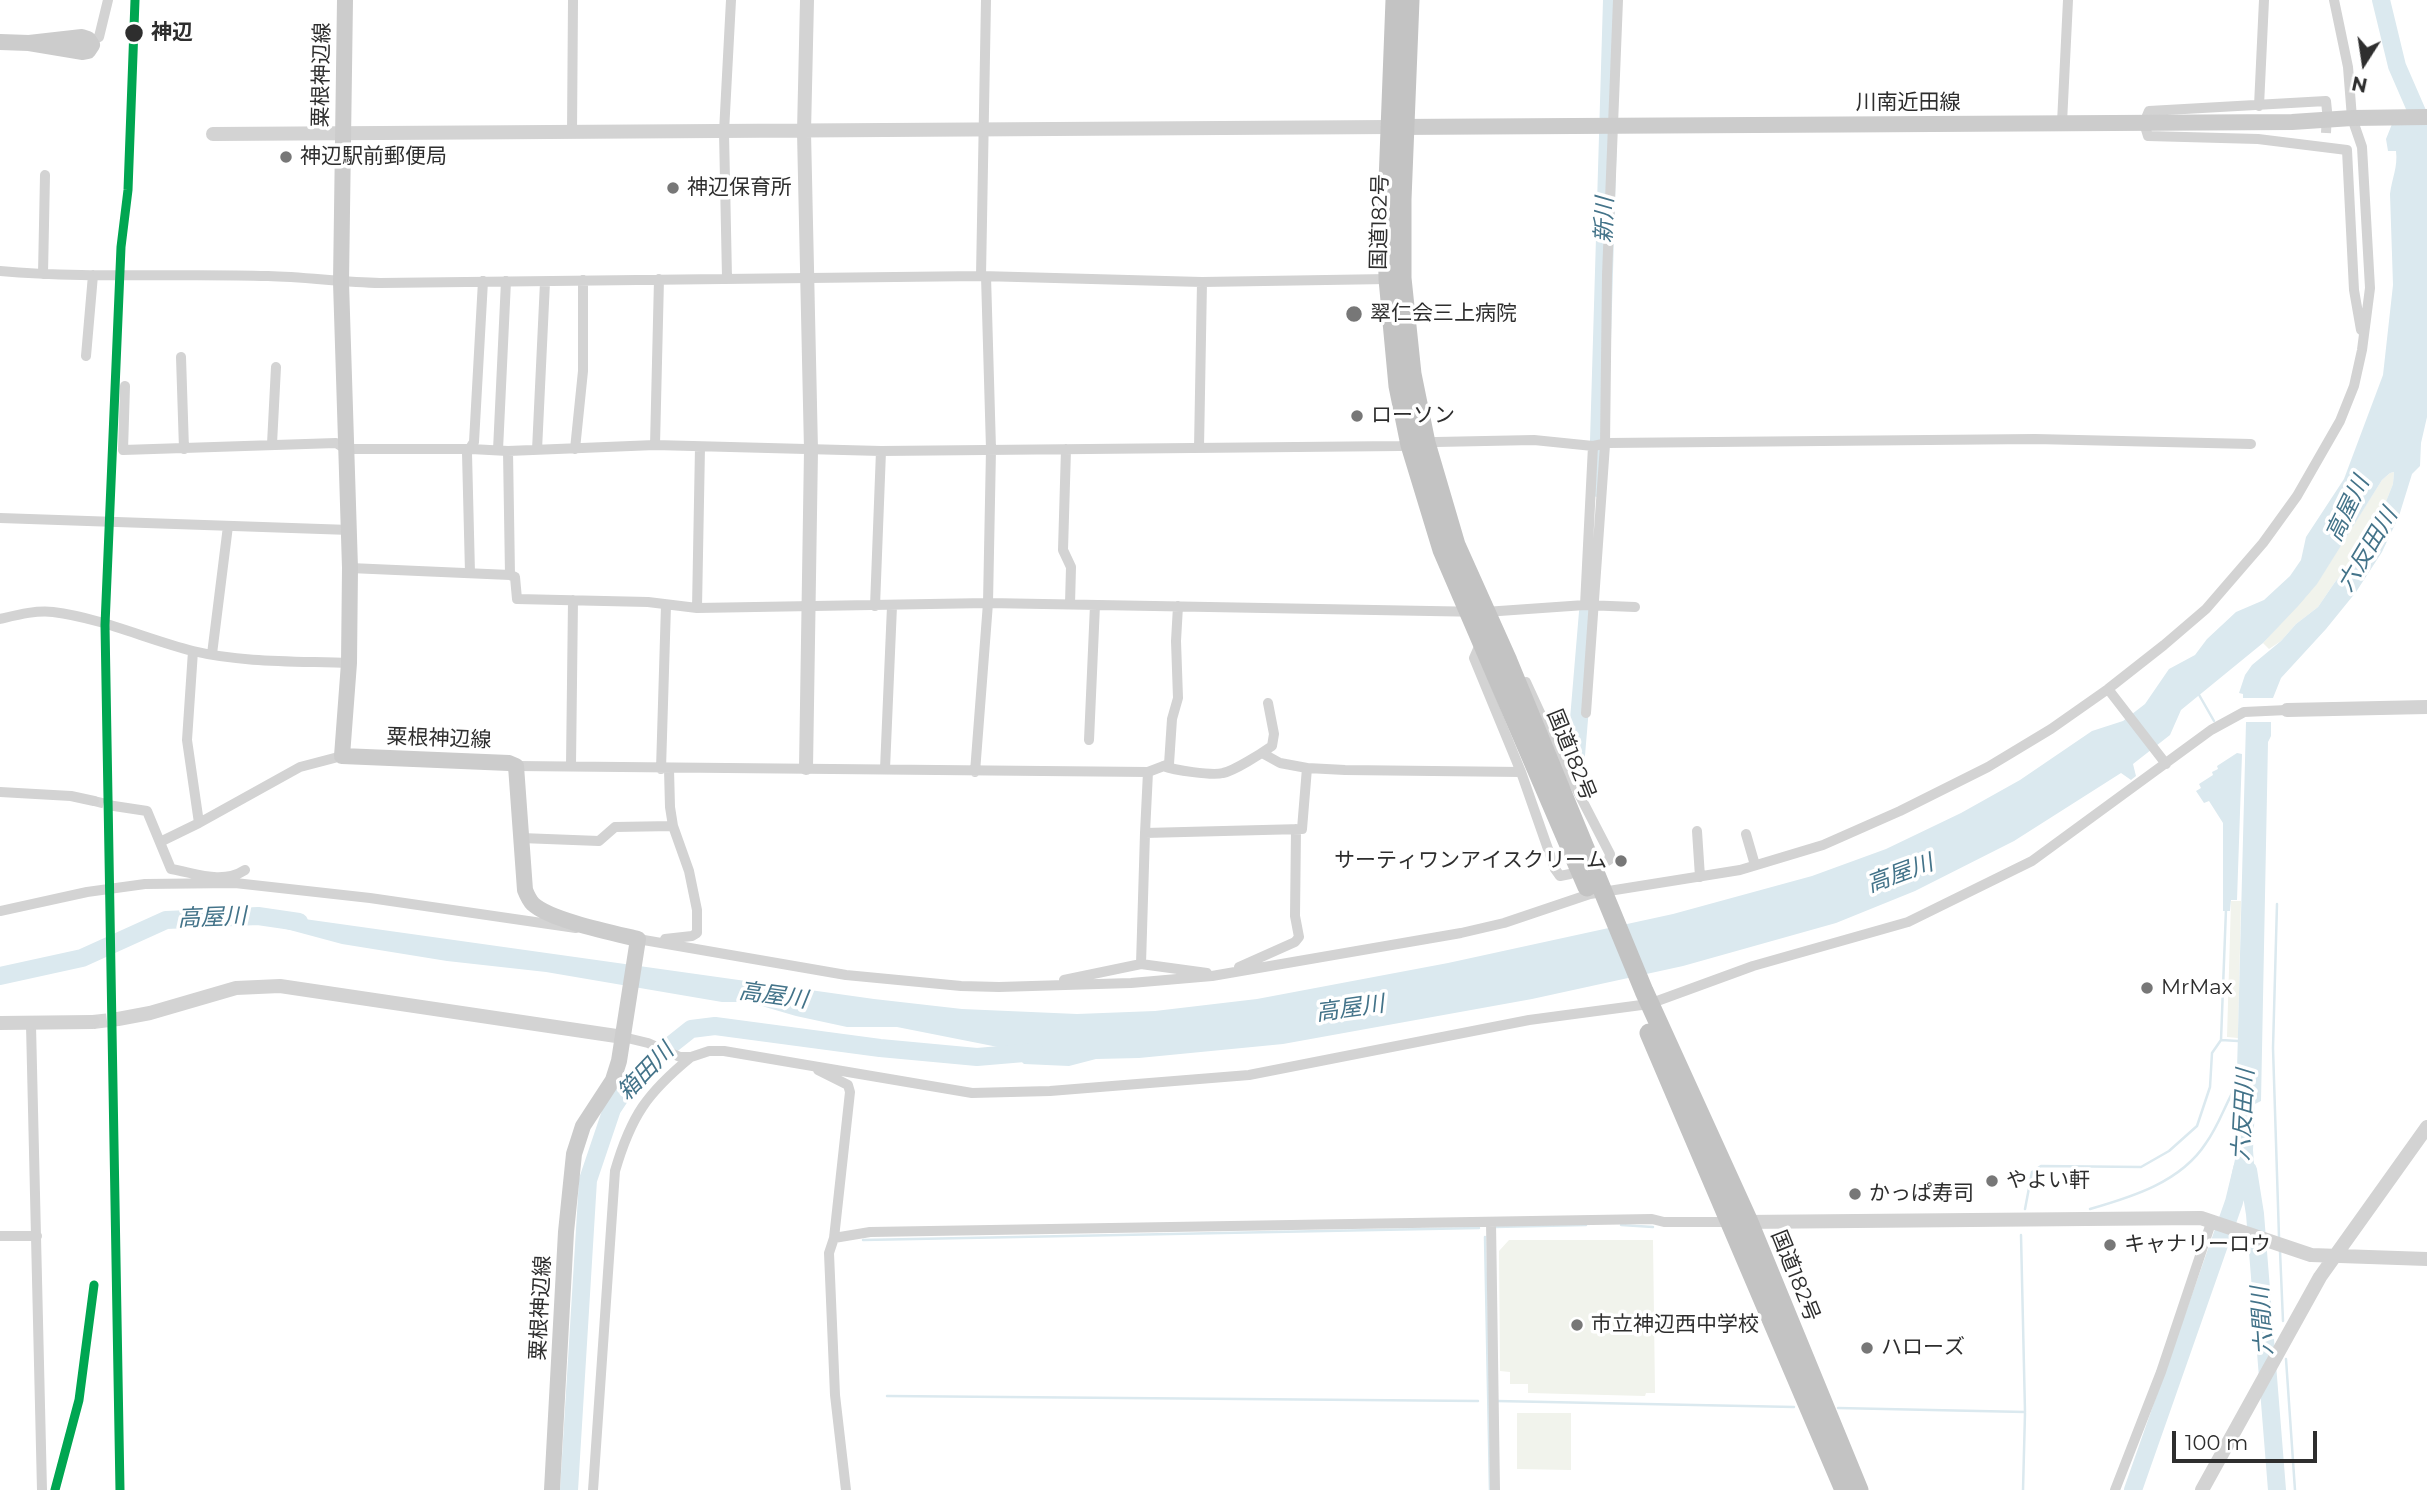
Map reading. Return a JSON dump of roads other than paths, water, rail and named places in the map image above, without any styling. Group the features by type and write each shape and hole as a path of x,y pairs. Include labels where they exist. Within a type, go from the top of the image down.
{"highway":[{"name":"国道182号","path":"1395,0 1402,278 1418,444"},
{"name":"国道182号","path":"1410,0 1387,208 1388,279 1398,386 1456,545 1482,642 1599,898"},
{"name":"国道182号","path":"1476,612 1508,661 1599,898 1729,1222 1844,1490"},
{"name":"国道182号","path":"1640,998 1749,1222 1859,1490"}],"main road":[{"name":"粟根神辺線","path":"345,0 341,282 350,568 349,663 342,756 509,763 516,766 525,890 532,903 544,911 589,927 643,941 623,1033 620,1061 613,1080 583,1126 574,1154 566,1232 552,1490"},
{"path":"0,42 29,43 82,37 91,41"},
{"name":"川南近田線","path":"1398,127 2292,122 2427,117"}],"street":[{"path":"91,41 99,37 108,0"},
{"path":"572,133 573,0"},
{"path":"727,278 724,132 731,0"},
{"path":"806,768 811,450 804,132 807,0"},
{"path":"975,772 988,603 991,449 984,276 986,0"},
{"path":"1586,713 1599,446 1607,127 1618,0"},
{"path":"2062,123 2068,0"},
{"path":"2259,106 2264,0"},
{"path":"643,941 846,975 961,986 1131,983 1212,976 1461,933 1599,898 1755,865 1823,845 1900,811 1988,767 2110,692 2206,609 2263,543 2297,496 2340,421 2354,386 2370,288 2362,147 2334,0"},
{"path":"2327,111 2326,101 2149,111 2144,123 2148,136 2258,139 2347,150 2354,290 2361,330 2358,346 2362,350"},
{"path":"213,135 1398,127"},
{"path":"2324,148 2326,134"},
{"path":"43,274 45,175"},
{"path":"0,271 93,275 270,276 341,282 984,276 1202,282 1388,279"},
{"path":"86,356 93,275"},
{"path":"655,445 659,279"},
{"path":"575,450 583,370 583,280"},
{"path":"470,573 467,453 474,442 483,281"},
{"path":"506,281 503,451 510,575"},
{"path":"537,450 545,282"},
{"path":"1199,448 1202,282"},
{"path":"181,357 184,449"},
{"path":"272,444 276,367"},
{"path":"125,386 123,450 335,443 346,449 503,451 655,445 881,452 1534,440 1599,446 1608,443 1994,439 2251,444"},
{"path":"697,608 700,447"},
{"path":"1066,449 1063,550 1070,567 1070,604"},
{"path":"875,606 881,452"},
{"path":"0,518 350,530"},
{"path":"212,654 228,526"},
{"path":"350,568 510,575 515,577 517,599 648,602 697,608 988,603 1476,612 1590,606 1635,607"},
{"path":"571,765 573,600"},
{"path":"643,941 692,936 696,933 697,910 689,871 673,826 665,769 666,604"},
{"path":"1089,740 1095,605"},
{"path":"885,769 892,606"},
{"path":"516,766 1148,772 1169,764 1172,719 1178,698 1178,606"},
{"path":"0,619 33,612 53,612 126,629 194,651 349,663"},
{"path":"1482,642 1474,659 1521,772 1555,869 1560,876 1570,874"},
{"path":"194,651 187,740 199,823"},
{"path":"1508,661 1518,663 1565,767 1610,854 1609,860 1604,863"},
{"path":"2110,692 2164,761"},
{"path":"1163,766 1223,774 1262,753 1272,746 1274,734 1268,703"},
{"path":"593,1490 615,1171 624,1140 641,1106 686,1057 709,1051 724,1051 972,1093 1050,1091 1249,1075 1640,998 1908,922 2032,861 2164,761 2238,714 2287,710 2427,707"},
{"path":"1262,753 1280,764 1307,768 1521,772"},
{"path":"160,842 300,767 342,756"},
{"path":"1145,833 1302,829 1307,768"},
{"path":"1141,964 1148,772"},
{"path":"0,792 71,796 94,801"},
{"path":"114,806 147,811 171,869 221,878 234,877 244,870"},
{"path":"521,838 599,841 615,827 673,826"},
{"path":"1238,972 1240,967 1295,942 1299,937 1296,916 1296,829"},
{"path":"1697,831 1700,877"},
{"path":"1746,834 1755,865"},
{"path":"0,911 87,892 145,884 235,883 370,898 568,928 589,927"},
{"path":"1049,986 1052,983 1141,964 1208,973 1212,976"},
{"path":"118,1019 150,1013 236,988 280,986 623,1033 686,1057"},
{"path":"0,1023 93,1022"},
{"path":"31,1024 42,1490"},
{"path":"813,1068 848,1086 850,1092 834,1238 829,1253 835,1395 846,1490"},
{"path":"2202,1490 2320,1277 2427,1127"},
{"path":"834,1238 870,1232 1652,1219 1664,1222 1749,1222 2161,1217 2215,1221 2311,1255 2427,1259"},
{"path":"2115,1490 2215,1221"},
{"path":"1491,1222 1495,1490"},
{"path":"0,1236 37,1236"}],"water":[{"path":"2392,124 2427,124 2427,417 2421,443 2420,466 2412,474 2399,516 2382,552 2356,592 2281,678 2273,698 2243,698 2243,694 2239,693 2245,675 2252,665 2318,607 2361,552 2387,499 2394,472 2382,480 2317,584 2263,643 2181,710 2170,735 2133,764 2136,776 2131,780 2121,773 2014,841 1915,891 1836,923 1683,966 1532,999 1283,1044 1139,1058 1096,1059 1069,1066 1024,1064 1008,1049 897,1027 847,1027 748,1002 722,1002 546,972 447,961 342,944 275,926 276,915 962,1009 1077,1014 1155,1011 1257,999 1448,963 1673,914 1812,876 1886,849 1961,813 2020,780 2092,731 2123,721 2145,704 2169,669 2195,655 2207,639 2236,612 2264,600 2290,576 2301,560 2306,537 2344,479 2383,375 2393,285 2390,194 2396,167 2396,151 2388,151 2386,139"},
{"path":"2246,722 2271,722 2268,742 2261,1101 2255,1104 2253,1150 2256,1192 2228,1192 2240,1136 2237,1071"},
{"path":"2237,753 2242,754 2237,900 2231,900 2230,911 2223,911 2223,823 2209,801 2204,803 2196,791 2201,788 2199,784 2213,775 2212,772 2218,769 2217,766"}],"waterway":[{"name":"新川","path":"1599,441 1612,0"},
{"name":"高屋川","path":"2381,0 2397,66 2427,135"},
{"name":"新川","path":"1597,488 1598,450"},
{"name":"新川","path":"1570,767 1575,767 1588,612"},
{"path":"2198,693 2214,721"},
{"path":"2277,904 2273,1048 2279,1237"},
{"path":"2025,1209 2032,1172 2041,1166 2141,1167 2169,1151 2197,1126 2210,1087 2212,1053 2221,1040 2226,909"},
{"name":"高屋川","path":"0,976 82,958 166,920 258,916 299,922"},
{"name":"箱田川","path":"569,1490 588,1180 612,1109 629,1083 657,1056 691,1029 715,1026 880,1048 977,1057 1036,1052"},
{"path":"2221,1040 2238,1041"},
{"path":"2090,1209 2154,1186 2196,1157 2211,1136 2239,1081"},
{"name":"六反田川","path":"2133,1490 2234,1202 2242,1169"},
{"name":"六間川","path":"2248,1170 2255,1214 2277,1490"},
{"path":"1495,1227 1586,1225"},
{"path":"1621,1225 1653,1227"},
{"path":"863,1240 1479,1228"},
{"path":"1838,1408 2025,1412 2021,1235"},
{"path":"1485,1237 1490,1490"},
{"path":"2280,1251 2283,1321"},
{"path":"2286,1359 2295,1490"},
{"path":"887,1396 1478,1401"},
{"path":"1497,1401 1794,1407"},
{"path":"2023,1490 2025,1413"}],"tunnel":[{"path":"2326,133 2327,113"},
{"path":"94,801 114,806"},
{"path":"93,1022 118,1019"}],"place":[{"name":"神辺","path":"134,33"},
{"name":"神辺駅前郵便局","path":"286,157"},
{"name":"神辺保育所","path":"673,188"},
{"name":"翠仁会三上病院","path":"1354,314"},
{"name":"ローソン","path":"1357,416"},
{"name":"サーティワンアイスクリーム","path":"1621,861"},
{"name":"MrMax","path":"2147,988"},
{"name":"やよい軒","path":"1992,1181"},
{"name":"かっぱ寿司","path":"1855,1194"},
{"name":"キャナリーロウ","path":"2110,1245"},
{"name":"市立神辺西中学校","path":"1577,1325"},
{"name":"ハローズ","path":"1867,1348"}]}
